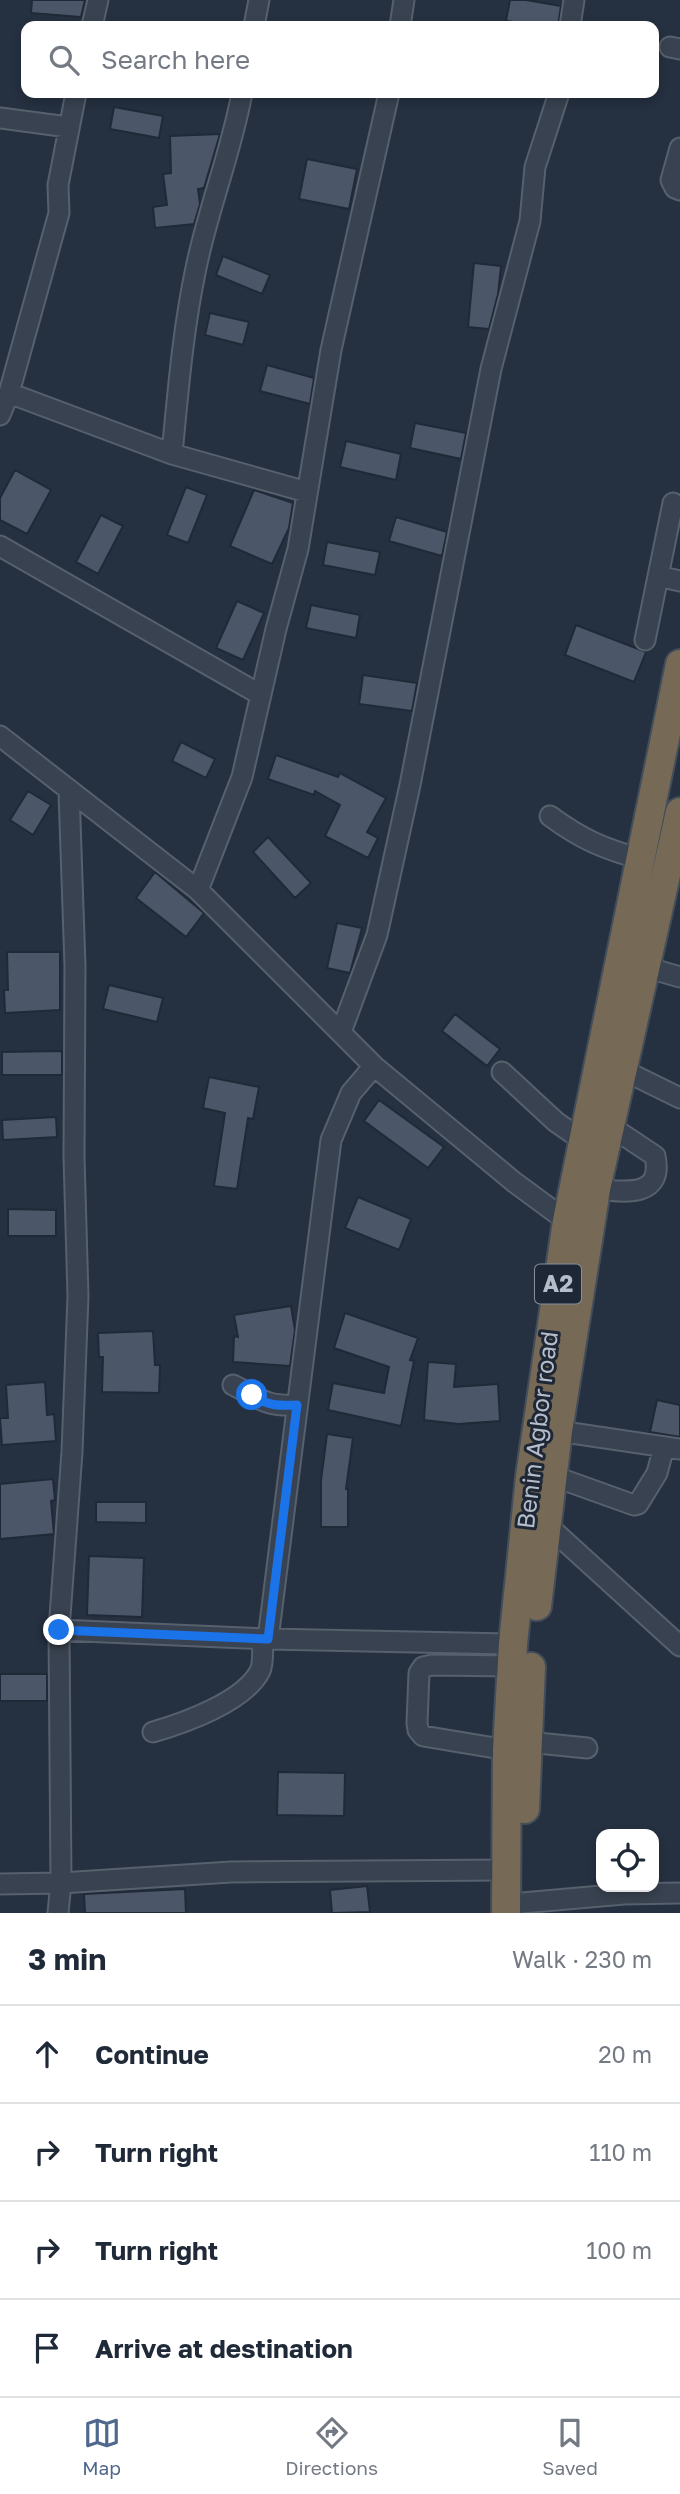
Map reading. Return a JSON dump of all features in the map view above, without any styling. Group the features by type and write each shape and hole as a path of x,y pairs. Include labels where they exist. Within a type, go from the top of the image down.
{"highway":[{"name":"Benin Agbor road","path":"517,1910 518,1746 513,1655 530,1476 567,1221 641,859 670,770 680,664"},
{"name":"Benin Agbor road","path":"517,1910 507,1870 518,1746 558,1431 596,1189 645,967 670,901 680,812"}],"street":[{"path":"93,21 98,0"},
{"path":"255,21 259,0"},
{"path":"401,21 404,0"},
{"path":"571,21 574,0"},
{"path":"0,415 7,381 59,213 58,185 75,98"},
{"path":"172,454 180,362 196,267 235,131 241,98"},
{"path":"198,890 242,777 276,629 298,549 331,350 387,98"},
{"path":"341,1032 377,936 410,785 491,369 530,221 535,167 557,98"},
{"path":"0,118 68,127"},
{"path":"680,148 671,180 675,188 680,190"},
{"path":"7,381 172,454 307,492"},
{"path":"645,640 673,503"},
{"path":"0,547 261,695"},
{"path":"658,576 680,581"},
{"path":"0,736 198,890 373,1066 514,1182 567,1221"},
{"path":"58,1913 61,1883 59,1630 72,1452 78,1296 74,1157 75,965 69,792"},
{"path":"550,816 576,835 605,849 641,859"},
{"path":"645,967 680,977"},
{"path":"153,1732 203,1715 246,1686 261,1669 331,1140 351,1093 373,1066"},
{"path":"623,1070 680,1098"},
{"path":"502,1072 556,1122 582,1140"},
{"path":"596,1189 625,1192 642,1190 654,1181 657,1167 655,1156 610,1126"},
{"path":"233,1385 262,1402 281,1406 297,1405"},
{"path":"553,1476 634,1505 638,1504 672,1448 558,1431"},
{"path":"547,1525 680,1646"},
{"path":"59,1630 266,1639 513,1655"},
{"path":"513,1655 424,1667 419,1673 418,1730 423,1735 518,1746 587,1748"},
{"path":"0,1884 61,1883 231,1872 507,1870"},
{"path":"517,1910 614,1895 680,1893"}],"building":[{"path":"32,0 85,0 81,17 31,13"},
{"path":"510,0 561,6 559,21 506,21"},
{"path":"114,107 163,116 159,138 110,129"},
{"path":"220,134 204,188 198,189 200,204 194,224 155,228 153,207 167,205 163,174 171,173 170,136"},
{"path":"307,159 357,169 349,209 299,199"},
{"path":"223,256 270,275 262,294 216,275"},
{"path":"474,263 501,266 498,294 489,329 468,327"},
{"path":"210,313 249,322 243,345 205,335"},
{"path":"267,365 314,378 310,404 260,391"},
{"path":"415,423 466,433 461,459 410,448"},
{"path":"346,441 401,454 396,480 340,467"},
{"path":"15,470 51,490 27,534 0,520 0,498"},
{"path":"186,487 207,495 188,543 167,535"},
{"path":"254,490 293,503 289,528 272,564 230,546"},
{"path":"101,515 123,526 98,574 76,562"},
{"path":"396,517 447,532 442,556 389,541"},
{"path":"327,542 380,552 375,575 323,565"},
{"path":"237,601 264,613 243,660 216,648"},
{"path":"311,605 360,615 356,638 306,628"},
{"path":"576,625 646,652 634,682 565,655"},
{"path":"363,675 417,683 412,711 359,704"},
{"path":"181,742 215,759 206,778 172,761"},
{"path":"276,755 338,777 340,773 386,798 367,832 378,838 368,858 325,836 340,805 315,791 314,795 268,779"},
{"path":"28,791 51,805 33,835 10,820"},
{"path":"268,837 311,883 295,898 253,852"},
{"path":"155,872 204,913 186,937 136,898"},
{"path":"337,923 362,928 350,973 327,968"},
{"path":"7,952 60,952 60,1010 5,1013 4,990 8,990"},
{"path":"109,985 163,998 157,1022 103,1009"},
{"path":"455,1014 500,1049 487,1066 442,1031"},
{"path":"62,1051 62,1075 2,1075 2,1052"},
{"path":"209,1077 259,1087 253,1119 248,1118 237,1189 214,1186 225,1113 203,1108"},
{"path":"379,1100 444,1147 428,1168 364,1121"},
{"path":"56,1117 57,1137 3,1140 2,1120"},
{"path":"358,1197 411,1219 399,1250 345,1228"},
{"path":"8,1209 56,1210 56,1236 8,1236"},
{"path":"291,1306 295,1330 290,1366 233,1362 234,1336 238,1337 234,1315"},
{"path":"345,1313 418,1338 410,1360 414,1361 401,1426 328,1410 333,1383 384,1393 389,1367 334,1348"},
{"path":"153,1331 155,1365 160,1365 159,1393 102,1392 103,1357 99,1357 98,1333"},
{"path":"428,1362 456,1364 454,1387 498,1384 500,1421 458,1424 424,1420"},
{"path":"45,1382 47,1415 54,1414 56,1441 2,1445 0,1418 8,1418 6,1385"},
{"path":"657,1400 680,1405 680,1437 650,1432"},
{"path":"327,1434 353,1438 346,1489 348,1527 321,1527 321,1480"},
{"path":"53,1479 55,1500 51,1501 54,1534 0,1539 0,1484"},
{"path":"96,1502 146,1502 146,1523 96,1522"},
{"path":"89,1556 144,1558 142,1617 87,1615"},
{"path":"0,1674 47,1674 47,1701 0,1701"},
{"path":"278,1772 345,1773 344,1816 277,1815"},
{"path":"367,1886 370,1912 332,1913 330,1890"},
{"path":"185,1889 186,1913 85,1913 84,1894"}],"route":[{"path":"59,1630 268,1639 297,1405 272,1405 252,1395"}]}
